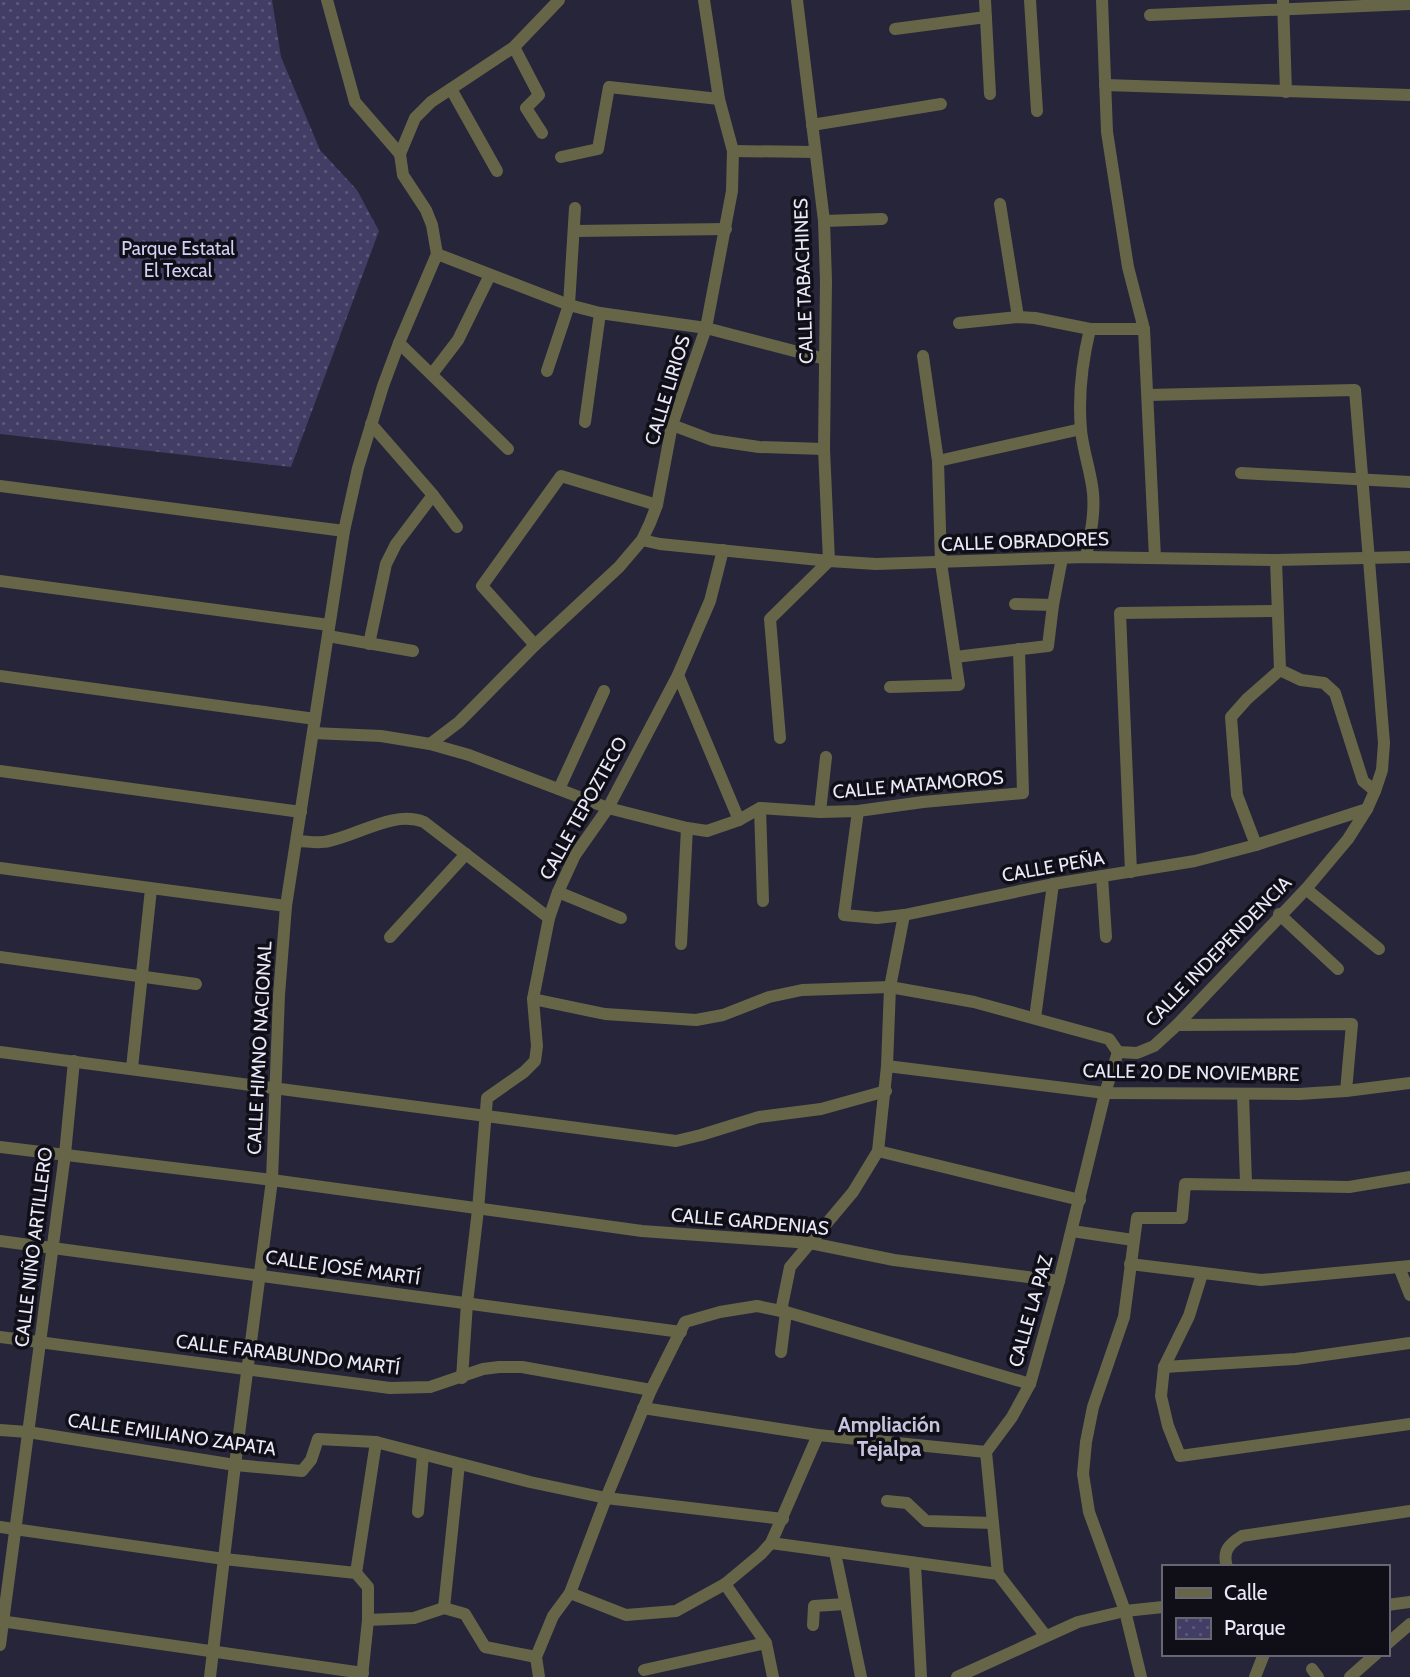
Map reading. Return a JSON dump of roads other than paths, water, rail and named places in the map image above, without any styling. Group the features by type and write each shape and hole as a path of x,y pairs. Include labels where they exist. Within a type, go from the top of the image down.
{"street":[{"path":"327,0 355,102 400,154"},
{"path":"559,0 514,47 431,102 415,118 400,154 403,175 426,210 438,254 569,305 600,313 706,328 825,359"},
{"name":"CALLE LIRIOS","path":"430,744 458,722 619,567 642,540 657,505 672,425 706,328 732,191 733,151 719,99 704,0"},
{"name":"CALLE TABACHINES","path":"797,0 824,221 824,449 829,562"},
{"path":"985,0 990,94"},
{"path":"1030,0 1037,111"},
{"path":"1102,0 1107,132 1128,267 1144,329 1155,558"},
{"path":"1150,15 1283,5 1410,4"},
{"path":"1283,5 1286,92"},
{"path":"895,29 986,17"},
{"path":"514,47 539,95 526,108 542,133"},
{"path":"1105,85 1410,95"},
{"path":"561,157 598,149 609,87 719,99"},
{"path":"451,89 497,171"},
{"path":"812,125 941,104"},
{"path":"733,151 815,152"},
{"path":"1000,204 1018,317"},
{"path":"547,371 569,305 575,208"},
{"path":"824,221 881,219"},
{"path":"573,231 726,229"},
{"name":"CALLE HIMNO NACIONAL","path":"210,1677 234,1465 272,1180 279,995 286,906 344,531 371,424 399,342 438,254"},
{"path":"432,374 458,340 489,275"},
{"path":"585,422 600,313"},
{"path":"958,323 1018,317 1090,329 1144,329"},
{"path":"1087,557 1093,491 1081,429 1080,391 1090,329"},
{"path":"399,342 508,449"},
{"path":"890,687 959,685 941,563 938,461 923,356"},
{"name":"CALLE INDEPENDENCIA","path":"1118,1052 1137,1053 1154,1046 1306,888 1348,839 1367,809 1382,770 1384,743 1355,390 1148,395"},
{"path":"371,424 457,527"},
{"path":"672,425 712,440 759,447 824,449"},
{"path":"938,461 1081,429"},
{"path":"1241,473 1410,482"},
{"path":"535,645 482,586 561,475 657,505"},
{"path":"0,486 344,531"},
{"path":"369,644 386,564 396,544 433,495"},
{"name":"CALLE OBRADORES","path":"642,540 829,562 876,564 1087,557 1276,560 1410,557"},
{"name":"CALLE TEPOZTECO","path":"485,1116 487,1098 535,1061 537,1046 533,999 549,918 558,892 575,855 608,808 678,675 710,601 723,550"},
{"path":"955,656 1048,646 1052,605 1062,558"},
{"path":"1276,560 1280,670"},
{"path":"780,738 770,619 829,562"},
{"path":"0,581 329,630 369,644 413,651"},
{"path":"1015,604 1052,605"},
{"path":"1131,872 1120,612 1277,611"},
{"name":"CALLE MATAMOROS","path":"760,808 858,811 1023,793 1019,649"},
{"path":"1280,670 1301,680 1324,683 1335,693 1363,781 1375,791"},
{"path":"1256,845 1237,795 1231,717 1280,670"},
{"path":"678,675 738,820"},
{"path":"0,676 430,744 469,755 608,808 687,828 707,831 738,820 760,808 764,901"},
{"path":"559,789 604,691"},
{"path":"820,811 826,757"},
{"path":"0,771 301,812"},
{"name":"CALLE PEÑA","path":"858,811 844,915 877,918 904,915 1053,884 1195,861 1256,845 1367,809"},
{"path":"297,841 326,842 394,820 412,818 424,822 549,918"},
{"path":"681,944 687,828"},
{"path":"390,937 466,854"},
{"path":"0,868 286,906"},
{"path":"1102,876 1106,937"},
{"path":"1035,1018 1053,884"},
{"path":"1306,888 1379,949"},
{"path":"132,1068 151,889"},
{"path":"558,892 621,918"},
{"path":"781,1352 790,1267 853,1192 878,1151 886,1091 890,987 904,915"},
{"path":"1279,915 1338,969"},
{"path":"0,957 196,984"},
{"path":"533,999 605,1014 696,1020 723,1015 769,997 802,990 890,987 974,1002 1109,1039 1118,1052"},
{"path":"1177,1025 1352,1024 1346,1091"},
{"path":"0,1052 676,1141 760,1116 821,1110 886,1091"},
{"name":"CALLE LA PAZ","path":"986,1452 1012,1418 1030,1384 1118,1052"},
{"name":"CALLE NIÑO ARTILLERO","path":"0,1645 65,1154 74,1061"},
{"name":"CALLE 20 DE NOVIEMBRE","path":"887,1066 1105,1093 1243,1094 1346,1091 1410,1083"},
{"path":"1243,1094 1246,1183"},
{"path":"462,1378 485,1116"},
{"name":"CALLE GARDENIAS","path":"0,1147 272,1180 642,1231 810,1243 894,1260 1059,1281"},
{"path":"878,1151 1080,1200"},
{"path":"1141,1677 1125,1611 1089,1513 1083,1474 1093,1407 1124,1317 1137,1218 1182,1218 1185,1184 1354,1186 1410,1177"},
{"path":"1072,1231 1133,1240"},
{"name":"CALLE JOSÉ MARTÍ","path":"0,1241 467,1303 683,1327"},
{"path":"1130,1264 1261,1280 1404,1266 1410,1295"},
{"path":"1202,1274 1189,1316 1164,1367 1161,1396 1168,1426 1180,1456 1410,1424"},
{"path":"539,1677 536,1657 553,1616 570,1593 643,1408 683,1327 720,1312 757,1306 1030,1384"},
{"name":"CALLE FARABUNDO MARTÍ","path":"0,1337 390,1388 430,1387 483,1369 522,1367 651,1390"},
{"path":"1164,1367 1316,1356 1410,1343"},
{"path":"643,1408 818,1435 986,1452 998,1574 1045,1635"},
{"name":"CALLE EMILIANO ZAPATA","path":"0,1430 28,1432 234,1465 302,1471 311,1460 318,1438 376,1442 606,1498 783,1519"},
{"path":"570,1593 626,1615 676,1611 725,1584 771,1543 818,1435"},
{"path":"356,1573 376,1442"},
{"path":"418,1512 423,1455"},
{"path":"444,1608 459,1464"},
{"path":"887,1501 907,1503 926,1521 993,1523"},
{"path":"1226,1565 1224,1557 1230,1543 1242,1536 1410,1511"},
{"path":"0,1527 224,1559 356,1573 368,1587 363,1675 2,1621"},
{"path":"771,1543 998,1574"},
{"path":"835,1553 861,1677"},
{"path":"915,1564 921,1677"},
{"path":"725,1584 765,1643 773,1677"},
{"path":"1389,1605 1410,1602"},
{"path":"813,1625 814,1606 845,1604"},
{"path":"957,1677 1078,1622 1125,1611 1162,1607"},
{"path":"368,1620 414,1618 444,1608 465,1614 485,1647 536,1657"},
{"path":"1389,1642 1410,1625"},
{"path":"644,1670 765,1643"},
{"path":"1255,1677 1263,1656"},
{"path":"1350,1677 1374,1656"}],"district":[{"name":"Ampliación Tejalpa","path":"889,1437"}],"park label":[{"name":"Parque Estatal El Texcal","path":"178,259"}]}
